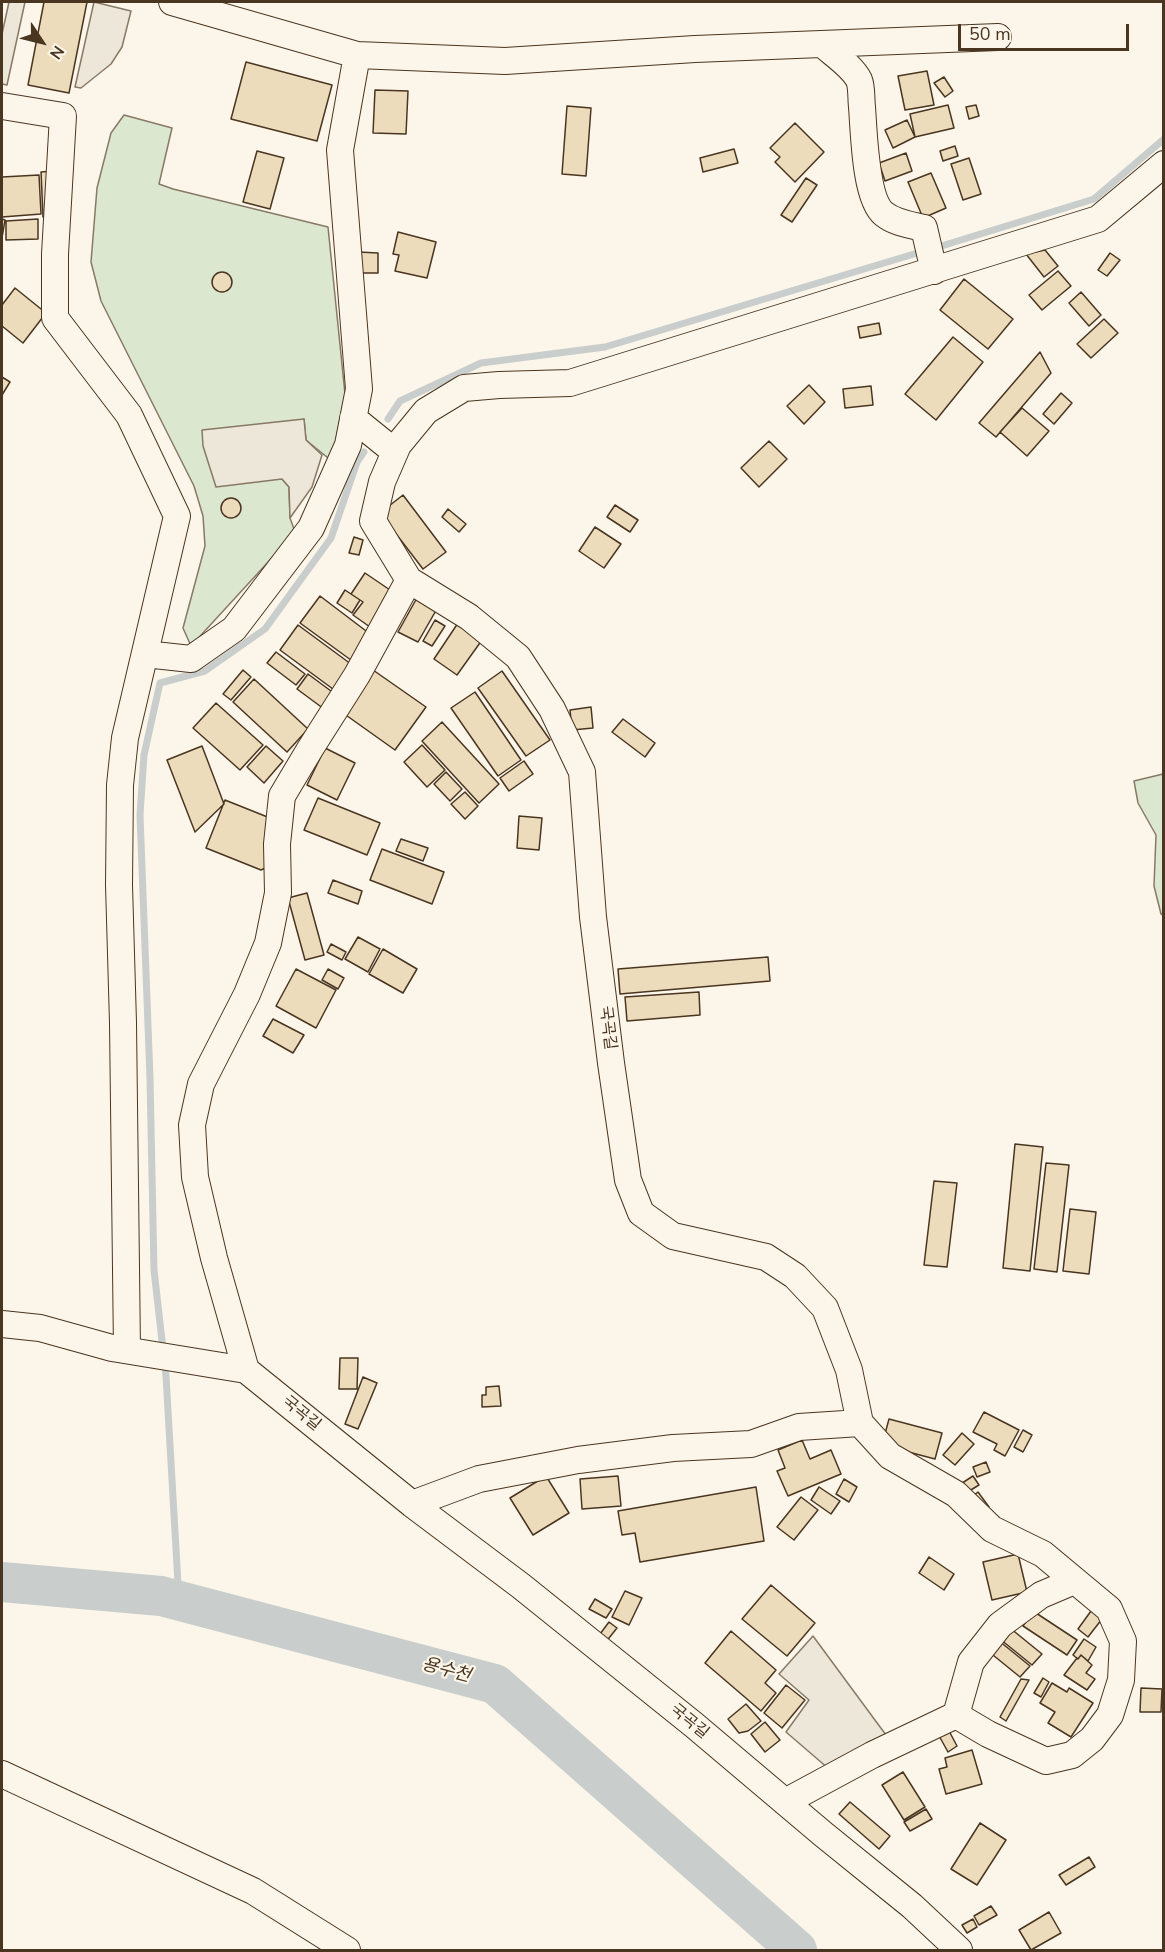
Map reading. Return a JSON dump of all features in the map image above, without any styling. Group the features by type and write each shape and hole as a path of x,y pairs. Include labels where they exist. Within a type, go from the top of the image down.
{"street":[{"path":"172,2 357,55 505,61 695,49 998,37"},
{"path":"822,44 852,70 860,81 866,142 866,169 874,199 883,214 924,228 933,268"},
{"path":"145,654 191,658 234,628 311,528 348,445 359,389 340,150 357,55"},
{"path":"2,106 63,116 55,254 55,318 129,415 177,516 125,738 120,785 119,885 132,1351"},
{"path":"2,1324 40,1328 112,1348 246,1370 214,1258 195,1177 192,1125 201,1084 247,994 268,943 278,893 277,844 282,796 357,675 409,580 373,521 382,482 398,445 426,411 464,388 570,383 933,268 1098,219 1164,164"},
{"path":"353,418 395,452"},
{"name":"국곡길","path":"409,580 469,617 518,657 552,709 582,772 593,917 611,1063 627,1180 641,1213 673,1236 766,1257 795,1276 825,1308 849,1370 860,1423"},
{"name":"국곡길","path":"246,1370 412,1504 521,1586 694,1725 912,1906 958,1950"},
{"path":"412,1504 479,1479 556,1464 673,1448 751,1444 800,1427 860,1423 890,1456 956,1494 992,1529 1043,1554 1109,1609 1123,1641 1121,1680 1110,1715 1092,1739 1072,1755 1046,1761 988,1734 956,1715"},
{"path":"785,1802 872,1755 956,1715 971,1662 1000,1625 1041,1595 1074,1581"},
{"path":"2,1774 253,1891 347,1950"}],"green space":[{"path":"124,115 172,128 159,184 328,227 345,394 334,450 328,458 306,440 304,419 282,479 289,487 290,518 294,529 281,548 191,646 183,628 205,546 203,516 194,486 101,301 91,262 97,188 111,133"},
{"path":"1164,774 1163,915 1154,886 1156,835 1138,803 1134,781"}],"shaded area":[{"path":"9,2 25,2 7,85 2,84 2,34"},
{"path":"94,2 131,11 122,47 111,64 81,88 75,87"},
{"path":"304,419 306,440 322,455 312,487 290,518 289,487 282,479 216,487 203,446 202,430"},
{"path":"813,1636 886,1735 829,1769 786,1732 809,1700 779,1674"}],"building":[{"path":"44,2 87,2 69,93 28,85"},
{"path":"246,62 332,85 317,141 231,119"},
{"path":"927,71 934,105 905,110 898,76"},
{"path":"944,77 953,91 945,97 934,83"},
{"path":"375,90 408,91 406,134 373,133"},
{"path":"948,105 954,128 915,137 910,114"},
{"path":"976,105 979,116 969,119 966,107"},
{"path":"567,106 591,108 586,176 562,174"},
{"path":"907,120 915,137 893,148 885,130"},
{"path":"795,123 824,152 795,182 775,162 780,157 770,148"},
{"path":"955,146 958,156 943,161 940,151"},
{"path":"734,149 738,163 703,172 700,158"},
{"path":"257,151 284,158 270,209 243,202"},
{"path":"906,153 912,171 885,181 879,163"},
{"path":"969,158 981,194 963,200 951,164"},
{"path":"53,171 55,217 43,217 41,172"},
{"path":"931,173 946,208 923,218 908,182"},
{"path":"39,175 41,214 2,217 2,177"},
{"path":"806,178 817,185 792,222 781,215"},
{"path":"2,219 5,220 2,238"},
{"path":"38,219 38,239 6,240 6,221"},
{"path":"398,232 436,242 427,278 395,271 399,255 393,254"},
{"path":"1045,250 1058,266 1044,277 1026,254"},
{"path":"359,252 378,253 378,273 359,273"},
{"path":"1110,253 1120,260 1107,276 1098,270"},
{"path":"1058,271 1071,286 1042,310 1029,295"},
{"path":"222,272 229,275 232,282 229,289 222,292 215,289 212,282 215,275"},
{"path":"964,279 1013,319 988,349 940,310"},
{"path":"15,288 46,313 23,343 2,326 2,305"},
{"path":"1081,292 1101,315 1089,326 1069,303"},
{"path":"1104,319 1118,333 1091,358 1077,344"},
{"path":"879,323 881,334 860,338 858,327"},
{"path":"953,337 983,362 936,420 905,394"},
{"path":"1040,352 1051,373 996,437 979,423"},
{"path":"2,377 10,382 2,395"},
{"path":"809,385 825,402 804,424 787,406"},
{"path":"871,386 873,405 845,408 843,389"},
{"path":"1061,393 1072,403 1054,424 1043,414"},
{"path":"1022,408 1049,431 1027,456 1000,432"},
{"path":"769,441 787,459 759,487 741,468"},
{"path":"403,495 446,552 423,569 380,513"},
{"path":"231,498 238,501 241,508 238,515 231,518 224,515 221,508 224,501"},
{"path":"615,505 638,520 630,532 607,517"},
{"path":"448,509 466,524 459,532 442,517"},
{"path":"595,527 621,544 604,568 579,551"},
{"path":"354,537 363,540 359,555 349,553"},
{"path":"365,573 393,592 370,627 353,615 363,602 351,594"},
{"path":"345,590 360,600 352,613 337,603"},
{"path":"320,596 374,637 355,663 300,623"},
{"path":"418,596 438,607 418,642 398,632"},
{"path":"435,620 445,626 432,646 423,641"},
{"path":"458,623 482,640 457,675 434,659"},
{"path":"298,625 355,667 337,692 280,650"},
{"path":"276,652 305,674 296,685 267,663"},
{"path":"243,670 251,677 231,700 223,694"},
{"path":"373,670 426,707 395,750 343,713"},
{"path":"502,671 550,740 526,756 478,688"},
{"path":"308,674 335,694 324,709 297,689"},
{"path":"254,679 308,729 287,752 233,702"},
{"path":"475,692 521,760 498,776 451,708"},
{"path":"216,703 263,745 240,770 193,728"},
{"path":"591,707 593,728 572,730 570,710"},
{"path":"623,719 655,743 645,757 612,732"},
{"path":"442,722 499,784 479,803 422,741"},
{"path":"422,745 445,770 427,787 404,762"},
{"path":"202,746 224,804 195,832 167,760"},
{"path":"266,746 283,761 264,783 247,767"},
{"path":"325,748 355,763 337,800 307,785"},
{"path":"524,761 533,774 509,791 500,778"},
{"path":"446,772 462,789 450,801 434,784"},
{"path":"465,792 478,806 465,819 451,804"},
{"path":"318,798 380,823 367,855 304,830"},
{"path":"225,800 270,818 272,865 261,870 206,848"},
{"path":"519,816 542,818 539,850 517,848"},
{"path":"401,839 428,848 423,861 396,851"},
{"path":"382,849 444,872 432,904 370,880"},
{"path":"333,880 362,891 358,904 328,893"},
{"path":"307,893 324,955 305,960 288,898"},
{"path":"358,937 380,949 368,972 345,959"},
{"path":"331,944 346,952 342,960 327,952"},
{"path":"383,949 417,969 403,993 369,974"},
{"path":"768,957 770,981 620,994 618,969"},
{"path":"296,969 336,990 316,1028 276,1006"},
{"path":"328,969 344,978 338,989 322,980"},
{"path":"699,992 700,1015 627,1021 625,997"},
{"path":"273,1019 304,1035 293,1053 263,1036"},
{"path":"1015,1144 1043,1147 1030,1271 1003,1268"},
{"path":"1046,1163 1069,1165 1057,1272 1034,1269"},
{"path":"934,1181 957,1183 947,1267 924,1265"},
{"path":"1070,1209 1096,1212 1089,1274 1063,1271"},
{"path":"340,1358 358,1358 357,1389 339,1389"},
{"path":"363,1377 377,1383 358,1429 345,1424"},
{"path":"499,1386 501,1406 482,1407 482,1395 486,1395 486,1387"},
{"path":"984,1412 1019,1430 1005,1456 994,1450 997,1444 973,1432"},
{"path":"889,1419 942,1433 935,1459 882,1445"},
{"path":"1023,1430 1032,1435 1023,1452 1014,1447"},
{"path":"962,1433 974,1444 955,1465 943,1455"},
{"path":"802,1440 810,1459 831,1450 841,1474 788,1496 777,1471 785,1468 778,1450"},
{"path":"986,1462 990,1472 977,1477 973,1467"},
{"path":"546,1476 569,1513 533,1535 510,1498"},
{"path":"618,1476 621,1506 582,1509 580,1479"},
{"path":"973,1476 979,1485 961,1496 956,1487"},
{"path":"844,1479 857,1487 849,1502 836,1494"},
{"path":"756,1487 764,1541 640,1562 635,1533 622,1535 618,1511"},
{"path":"819,1487 840,1501 831,1514 811,1500"},
{"path":"978,1492 989,1507 980,1514 969,1499"},
{"path":"801,1497 818,1510 794,1540 777,1527"},
{"path":"1018,1554 1027,1592 992,1600 983,1562"},
{"path":"929,1557 954,1574 944,1590 919,1573"},
{"path":"771,1585 815,1623 787,1656 742,1619"},
{"path":"625,1591 642,1598 629,1625 612,1617"},
{"path":"595,1599 612,1609 606,1618 589,1609"},
{"path":"1033,1611 1077,1640 1067,1655 1023,1626"},
{"path":"1091,1611 1102,1619 1088,1637 1078,1629"},
{"path":"609,1622 617,1628 605,1643 597,1638"},
{"path":"1010,1628 1042,1654 1032,1665 1000,1639"},
{"path":"731,1631 776,1670 765,1683 776,1693 761,1711 705,1663"},
{"path":"1084,1639 1096,1647 1088,1661 1081,1655 1078,1659 1073,1655"},
{"path":"998,1640 1030,1666 1020,1677 988,1651"},
{"path":"1081,1655 1092,1665 1086,1673 1095,1679 1087,1690 1064,1675"},
{"path":"1043,1678 1049,1682 1041,1697 1034,1693"},
{"path":"1021,1679 1029,1680 1006,1721 1000,1717"},
{"path":"1052,1683 1067,1692 1069,1688 1093,1703 1071,1737 1048,1723 1055,1712 1040,1703"},
{"path":"786,1685 805,1700 782,1728 764,1713"},
{"path":"1141,1688 1162,1689 1161,1712 1140,1712"},
{"path":"746,1704 761,1721 748,1731 739,1733 728,1719"},
{"path":"765,1722 780,1740 765,1752 751,1734"},
{"path":"948,1729 957,1746 948,1752 938,1734"},
{"path":"972,1750 982,1784 946,1794 939,1769 947,1767 945,1758"},
{"path":"903,1772 925,1807 904,1820 882,1785"},
{"path":"850,1802 890,1836 879,1849 839,1814"},
{"path":"926,1809 932,1819 910,1831 904,1822"},
{"path":"980,1823 1006,1840 977,1885 951,1869"},
{"path":"1089,1857 1095,1867 1066,1885 1059,1875"},
{"path":"991,1906 997,1915 979,1925 974,1916"},
{"path":"1049,1912 1061,1933 1031,1950 1019,1930"},
{"path":"973,1919 977,1927 967,1933 962,1925"}],"waterway":[{"path":"935,248 1094,199 1164,139"},
{"path":"388,419 400,401 481,363 605,347 924,251"},
{"path":"179,1601 166,1376 154,1270 150,1078 140,815 144,755 160,683 205,671 265,629 331,538 357,462 364,452"},
{"name":"용수천","path":"2,1582 161,1596 495,1684 797,1950"}]}
